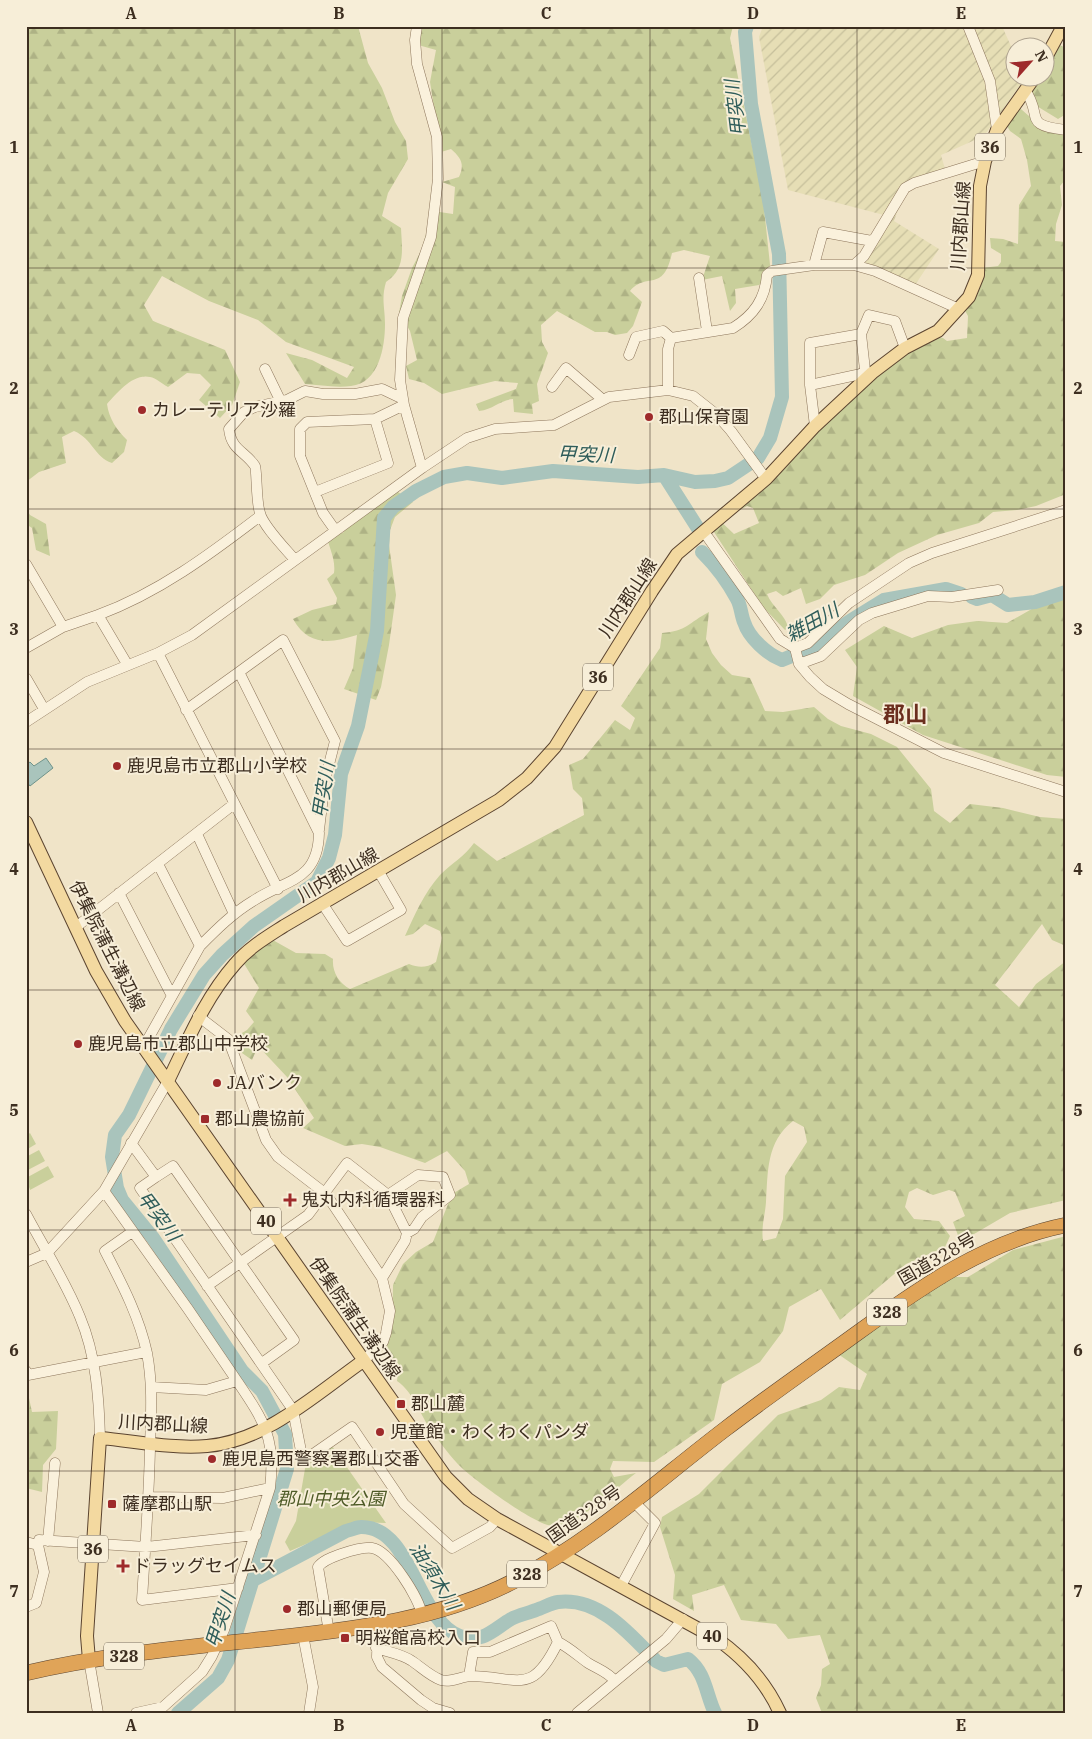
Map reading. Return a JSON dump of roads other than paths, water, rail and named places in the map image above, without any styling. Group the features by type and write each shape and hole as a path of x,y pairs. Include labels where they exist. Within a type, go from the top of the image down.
{"highway":[{"name":"国道328号","path":"26,1674 89,1660 304,1635 378,1624 424,1615 491,1592 561,1554 634,1502 724,1430 926,1284 996,1246 1043,1230 1066,1225"}],"main road":[{"path":"1054,44 1064,26"},
{"name":"川内郡山線","path":"168,1081 198,1016 236,963 260,942 322,903 379,872 500,800 527,778 554,747 652,591 678,554 704,532 814,426 872,374 905,348 938,331 959,309 969,297 978,275 980,186 984,162 997,130 1025,90"},
{"name":"伊集院蒲生溝辺線","path":"26,822 113,1001 144,1049 446,1477 468,1499 497,1519 717,1639 744,1661 766,1687 780,1713"},
{"name":"川内郡山線","path":"89,1660 87,1636 100,1438 205,1446 224,1444 245,1438 268,1428 363,1361"}],"street":[{"path":"418,26 415,40 417,64 437,137 438,178 431,237 403,318 400,372 404,402 422,468"},
{"path":"968,26 990,81 997,130"},
{"path":"1025,90 1031,99 1033,115 1037,123 1044,128 1066,130"},
{"path":"854,265 864,256 906,188 914,183 984,162"},
{"path":"814,266 822,232 872,241"},
{"path":"671,338 733,328 757,308 765,292 767,275 772,271 814,266 854,265 875,271 959,309"},
{"path":"699,278 708,331"},
{"path":"810,384 861,374 865,370 861,334 870,315 895,321 905,348"},
{"path":"629,355 636,337 663,331 671,338"},
{"path":"814,426 810,384 810,343 861,334"},
{"path":"668,390 668,349 671,338"},
{"path":"552,388 566,368 602,399"},
{"path":"265,369 281,402"},
{"path":"295,560 260,516 255,491 257,472 254,466 230,440 229,429 244,412 255,407 281,402 305,391 323,394 355,394 382,389 404,402"},
{"path":"26,722 87,682 127,664 158,653 192,636 422,468 467,438 481,433 515,426 554,426 602,399 616,395 668,390 693,396 703,403 732,431 748,452 762,476"},
{"path":"335,530 323,513 300,456 300,429 307,422 376,419 404,402"},
{"path":"315,492 388,464 376,419"},
{"path":"794,648 808,643 850,603 910,563 932,553 1066,510"},
{"path":"26,648 63,627 136,599 201,561 260,516"},
{"path":"704,532 780,639 794,648 799,663 823,689 944,753 1066,792"},
{"path":"26,564 63,627"},
{"path":"799,663 821,656 859,620 872,613 928,596 952,597 998,590"},
{"path":"98,615 127,664"},
{"path":"144,1049 200,946 234,914 254,900 278,889 304,873 315,861 319,847 325,780 335,741 283,640 186,710"},
{"path":"158,653 278,889"},
{"path":"239,672 319,832"},
{"path":"26,678 44,709"},
{"path":"76,927 234,804"},
{"path":"197,834 234,914"},
{"path":"158,864 200,946"},
{"path":"322,903 347,941 401,910 379,872"},
{"path":"119,893 172,996"},
{"path":"198,1016 228,1039 266,1140 274,1151 326,1194 382,1278 390,1311 386,1333 383,1342 363,1361"},
{"path":"26,1262 47,1253 104,1191 168,1081"},
{"path":"131,1143 156,1177"},
{"path":"207,1286 308,1215 326,1194 327,1189 347,1163 388,1195 407,1233 405,1240 382,1278"},
{"path":"262,1363 294,1340 173,1166 140,1188 262,1363 291,1411 299,1432 303,1461 352,1427 404,1504 452,1548 490,1527 497,1519"},
{"path":"388,1195 418,1175 443,1177 450,1194 422,1217 414,1229 407,1233"},
{"path":"104,1191 268,1428 271,1448 270,1488 220,1644 202,1672 163,1707 137,1713"},
{"path":"26,1214 80,1316 94,1363 99,1398 100,1438"},
{"path":"132,1232 105,1251 127,1292 138,1320 146,1352 151,1386 149,1497 142,1600 238,1588"},
{"path":"26,1371 28,1375 146,1352"},
{"path":"151,1386 206,1390 236,1381"},
{"path":"26,1607 36,1603 44,1572 43,1543 55,1463"},
{"path":"149,1497 223,1498 270,1488"},
{"path":"621,1586 655,1523 634,1502"},
{"path":"26,1542 93,1543 146,1547 256,1535"},
{"path":"328,1632 318,1567 327,1560 344,1553 368,1548 382,1552 390,1560 419,1604 424,1615"},
{"path":"576,1713 657,1647 683,1619"},
{"path":"378,1624 376,1648 377,1657 382,1667 427,1704 450,1713"},
{"path":"470,1676 473,1652 490,1652 551,1626 558,1642 572,1649 588,1663 610,1674 615,1681"},
{"path":"304,1635 313,1686 309,1713"},
{"path":"376,1648 410,1660 442,1680 448,1681 470,1676 516,1682 541,1671 547,1664 558,1642"},
{"path":"89,1660 98,1713"}],"water":[{"path":"46,758 53,768 30,786 26,781 26,765 30,762 34,766"}],"waterway":[{"name":"甲突川","path":"178,1713 218,1678 228,1660 287,1469 285,1434 262,1391 242,1371 153,1238 122,1200 117,1188 112,1157 115,1135 129,1115 171,1029 204,975 222,955 254,926 317,882 329,858 335,835 341,774 358,726 377,631 384,518 393,507 416,491 444,477 467,473 502,478 553,471 638,477 664,475 695,482 715,481 728,478 758,458 770,438 782,397 779,254 751,104 745,32 747,26"},
{"name":"雑田川","path":"664,475 699,530"},
{"name":"雑田川","path":"702,552 721,574 733,593 750,634 765,650 782,660 814,647 850,621 884,600 946,589 961,594"},
{"name":"雑田川","path":"972,597 977,599 992,595 1008,605 1035,602 1066,592"},
{"name":"油須木川","path":"255,1579 346,1531 358,1527 378,1531 392,1541 403,1557 423,1595 445,1627 460,1636 468,1638 482,1637 514,1618 558,1602 573,1602 587,1605 613,1620 656,1661 664,1665 688,1659 699,1671 715,1713"}],"place":[{"name":"カレーテリア沙羅","path":"142,410"},
{"name":"郡山保育園","path":"649,417"},
{"name":"鹿児島市立郡山小学校","path":"117,766"},
{"name":"鹿児島市立郡山中学校","path":"78,1044"},
{"name":"JAバンク","path":"217,1083"},
{"name":"郡山農協前","path":"205,1119"},
{"name":"鬼丸内科循環器科","path":"290,1200"},
{"name":"郡山麓","path":"401,1404"},
{"name":"児童館・わくわくパンダ","path":"380,1432"},
{"name":"鹿児島西警察署郡山交番","path":"212,1459"},
{"name":"薩摩郡山駅","path":"112,1504"},
{"name":"ドラッグセイムス","path":"123,1566"},
{"name":"郡山郵便局","path":"287,1609"},
{"name":"明桜館高校入口","path":"345,1638"}],"district":[{"name":"郡山","path":"905,714"}],"park label":[{"name":"郡山中央公園","path":"331,1499"}]}
